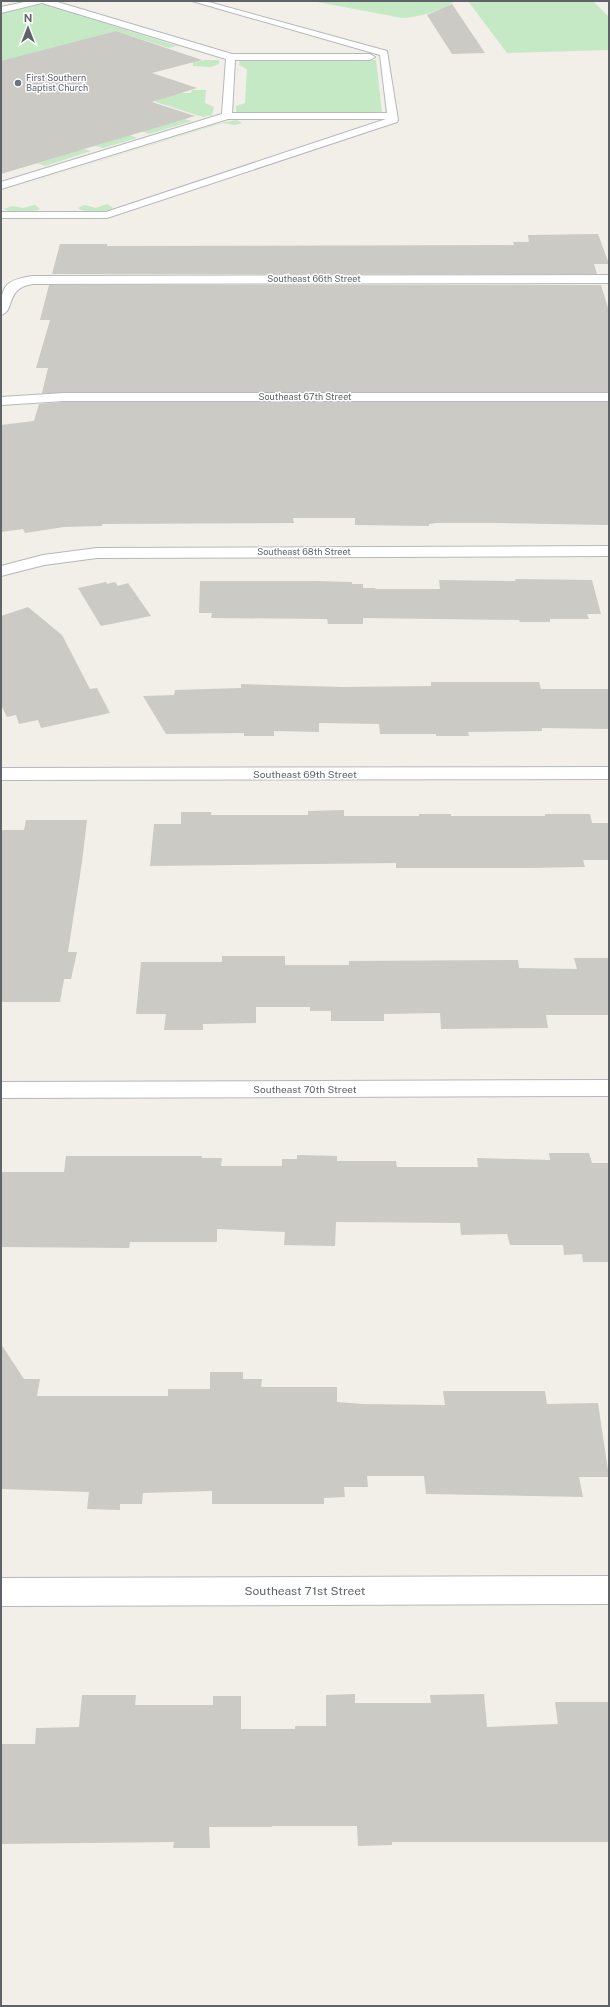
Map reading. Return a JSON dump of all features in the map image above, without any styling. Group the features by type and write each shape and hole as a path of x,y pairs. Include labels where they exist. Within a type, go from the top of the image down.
{"street":[{"path":"1,10 40,1"},
{"path":"45,1 231,57 385,57"},
{"path":"1,215 107,215 393,120 384,53 196,1"},
{"path":"226,116 231,57"},
{"path":"1,186 226,116 392,116"},
{"name":"Southeast 66th Street","path":"1,311 7,292 12,286 20,282 42,280 609,279"},
{"name":"Southeast 67th Street","path":"1,400 96,397 609,397"},
{"name":"Southeast 68th Street","path":"1,571 43,560 109,552 609,551"},
{"name":"Southeast 69th Street","path":"1,774 609,773"},
{"name":"Southeast 70th Street","path":"1,1090 609,1088"},
{"name":"Southeast 71st Street","path":"1,1592 609,1590"}],"green space":[{"path":"312,1 456,1 430,13 402,18"},
{"path":"468,1 593,1 609,17 609,50 507,53"},
{"path":"44,4 177,46 169,48 116,31 1,62 1,13"},
{"path":"219,60 219,64 211,67 193,66 193,62"},
{"path":"240,60 376,60 382,113 236,112 236,106 245,103 247,69 239,65"},
{"path":"192,90 206,90 205,103 214,107 212,115 203,117 156,102 160,93 191,93"},
{"path":"184,119 192,121 149,134 141,131"},
{"path":"237,120 242,123 235,125 222,123 1,192 220,123"},
{"path":"130,135 137,138 103,148 95,146"},
{"path":"84,149 91,151 45,166 37,163"},
{"path":"107,204 113,208 110,210 95,212 85,211 78,208 85,205 96,208"},
{"path":"35,205 40,209 22,212 4,209 12,206 23,208"}],"building":[{"path":"452,4 485,53 452,54 427,15"},
{"path":"116,31 202,60 152,73 197,88 152,102 195,116 1,174 1,61"},
{"path":"598,234 609,264 594,264 597,274 52,274 60,244 107,244 107,246 514,245 513,242 529,242 528,235"},
{"path":"49,285 601,285 609,311 609,392 42,393 48,368 36,368 50,320 40,320"},
{"path":"64,402 609,402 609,525 437,523 429,524 429,526 355,525 355,518 293,518 294,523 102,524 102,526 64,527 25,533 23,529 1,532 1,425 34,421 39,404"},
{"path":"515,579 592,580 601,614 587,614 589,619 550,619 550,622 520,622 519,620 363,618 363,624 328,624 327,619 211,618 212,613 199,613 200,581 352,582 352,584 363,584 363,588 440,589 439,580 516,581"},
{"path":"106,582 107,584 115,582 118,586 128,583 151,616 101,626 78,588"},
{"path":"28,607 62,635 90,689 97,688 110,713 41,728 38,720 19,724 16,715 7,717 1,705 1,616"},
{"path":"431,682 539,682 541,689 609,689 609,729 542,728 542,731 468,732 469,736 436,736 436,734 380,734 379,724 319,723 319,732 274,731 274,736 244,736 244,733 166,734 143,696 174,695 175,690 241,688 241,684 342,687 431,686"},
{"path":"344,810 344,816 419,816 419,814 451,814 451,816 545,816 545,814 590,814 592,823 609,823 609,860 583,860 585,867 530,868 396,868 396,863 150,866 154,824 181,824 181,812 211,812 211,815 308,815 308,811"},
{"path":"26,820 87,820 68,952 77,952 71,979 64,979 60,1002 1,1002 1,830 24,830"},
{"path":"222,956 285,956 285,965 349,965 349,961 518,960 519,968 577,969 574,958 609,958 609,1015 546,1015 548,1028 441,1029 440,1013 384,1014 384,1021 331,1021 331,1011 310,1011 310,1007 256,1007 256,1023 203,1024 203,1030 164,1030 166,1014 136,1014 141,962 222,962"},
{"path":"549,1153 589,1153 592,1163 609,1163 609,1262 583,1262 582,1254 564,1255 563,1245 510,1245 507,1234 461,1235 460,1223 336,1222 335,1246 284,1245 285,1232 217,1229 217,1242 130,1242 129,1248 1,1247 1,1172 64,1172 66,1156 202,1156 202,1158 222,1158 221,1166 282,1166 282,1159 297,1159 297,1155 337,1156 337,1161 396,1161 397,1167 478,1167 477,1158 550,1160"},
{"path":"1,1344 24,1379 40,1379 37,1396 168,1396 168,1389 210,1389 210,1372 243,1372 243,1379 262,1379 261,1387 337,1387 337,1402 363,1404 445,1405 443,1391 545,1391 547,1404 598,1403 609,1477 579,1477 583,1497 426,1494 424,1476 367,1476 368,1487 344,1487 345,1497 324,1498 324,1504 212,1504 212,1491 143,1493 142,1504 120,1504 120,1510 87,1509 89,1492 1,1489"},
{"path":"355,1694 355,1703 431,1703 430,1695 484,1694 487,1727 558,1724 555,1702 609,1702 609,1842 392,1842 392,1845 358,1846 357,1826 272,1826 209,1827 210,1848 173,1848 174,1842 1,1844 1,1744 35,1744 36,1728 79,1727 82,1695 136,1695 135,1705 213,1705 213,1696 241,1696 241,1729 295,1729 295,1726 326,1726 326,1695"}],"place":[{"name":"First Southern Baptist Church","path":"18,83"}]}
